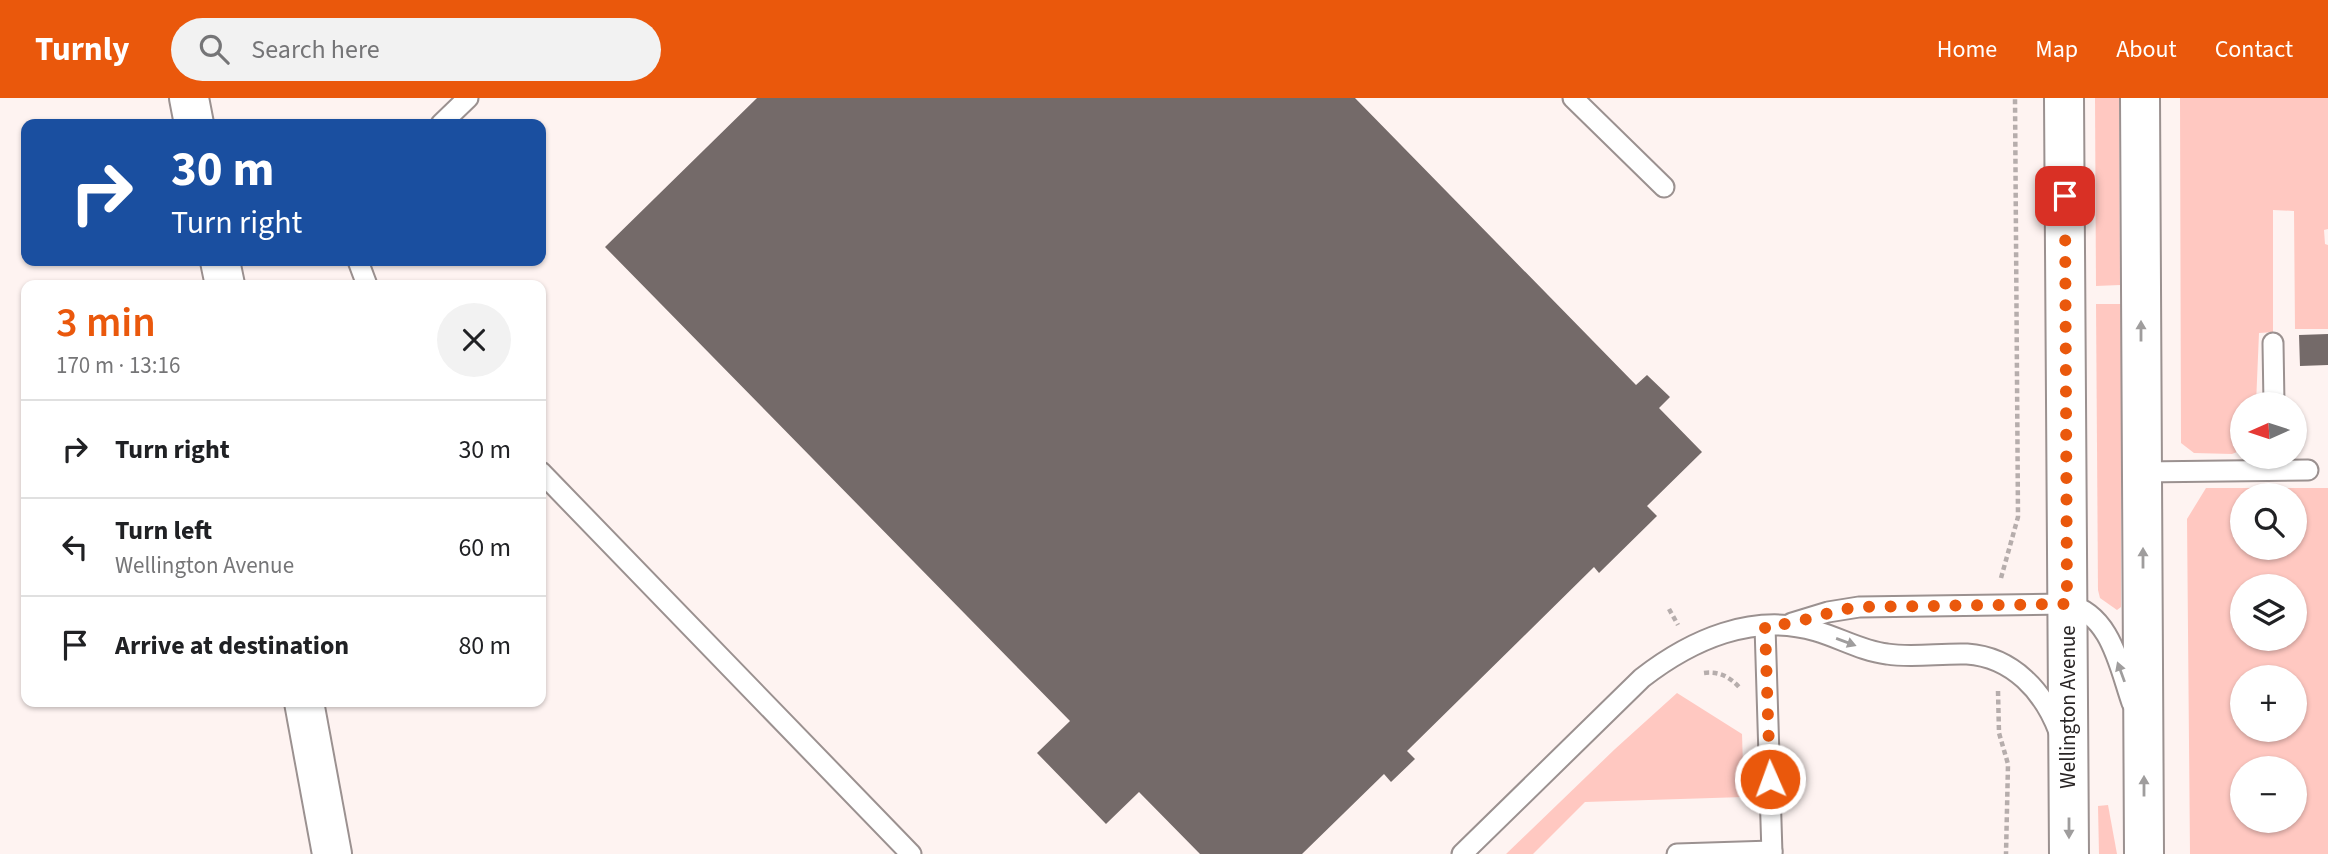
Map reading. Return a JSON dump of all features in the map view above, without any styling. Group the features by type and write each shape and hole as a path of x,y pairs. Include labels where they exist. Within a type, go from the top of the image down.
{"main road":[{"path":"189,98 193,119"},
{"name":"Wellington Avenue","path":"2064,98 2068,854"},
{"path":"2140,98 2144,854"},
{"path":"305,707 332,854"}],"lane":[{"path":"446,119 468,98"},
{"path":"1573,98 1664,187"},
{"path":"2273,343 2274,392"},
{"path":"2142,472 2230,466"},
{"path":"2303,469 2308,470"},
{"path":"546,477 911,854"},
{"path":"1462,854 1642,678 1665,660 1705,639 1726,632 1773,626 1828,612 1859,607 2067,604 2081,607 2095,617 2107,633 2144,737"},
{"path":"1773,626 1816,631 1886,654 1968,654 1986,656 1998,661 2025,678 2039,694 2059,730 2069,770"},
{"path":"1677,854 1772,853 1773,626"}],"path":[{"path":"1996,605 2018,517 2015,98"},
{"path":"1669,609 1678,625"},
{"path":"1998,661 1999,733 2008,764 2006,854"}],"shaded area":[{"path":"2095,98 2119,98 2120,285 2096,286"},
{"path":"2180,98 2328,98 2328,229 2324,230 2325,244 2328,245 2328,329 2295,329 2294,211 2273,210 2273,332 2259,333 2257,392 2230,392 2230,454 2194,453 2181,443"},
{"path":"2096,304 2121,304 2121,607 2117,610 2100,598 2098,590"},
{"path":"2206,488 2230,488 2230,560 2307,560 2307,488 2328,488 2328,854 2190,854 2187,519"},
{"path":"1677,693 1742,734 1744,797 1585,802 1533,854 1506,854 1615,749"},
{"path":"2108,805 2117,854 2099,854 2098,806"}],"building":[{"path":"757,98 1355,98 1636,385 1647,375 1670,397 1659,408 1702,452 1647,506 1657,516 1599,573 1594,567 1407,751 1415,759 1391,782 1384,774 1302,854 1200,854 1139,792 1106,824 1037,753 1070,721 605,247"},
{"path":"2328,334 2328,365 2300,366 2299,335"}],"route":[{"path":"1770,779 1765,626 1780,626 1828,612 1859,607 2067,604 2065,196"}]}
